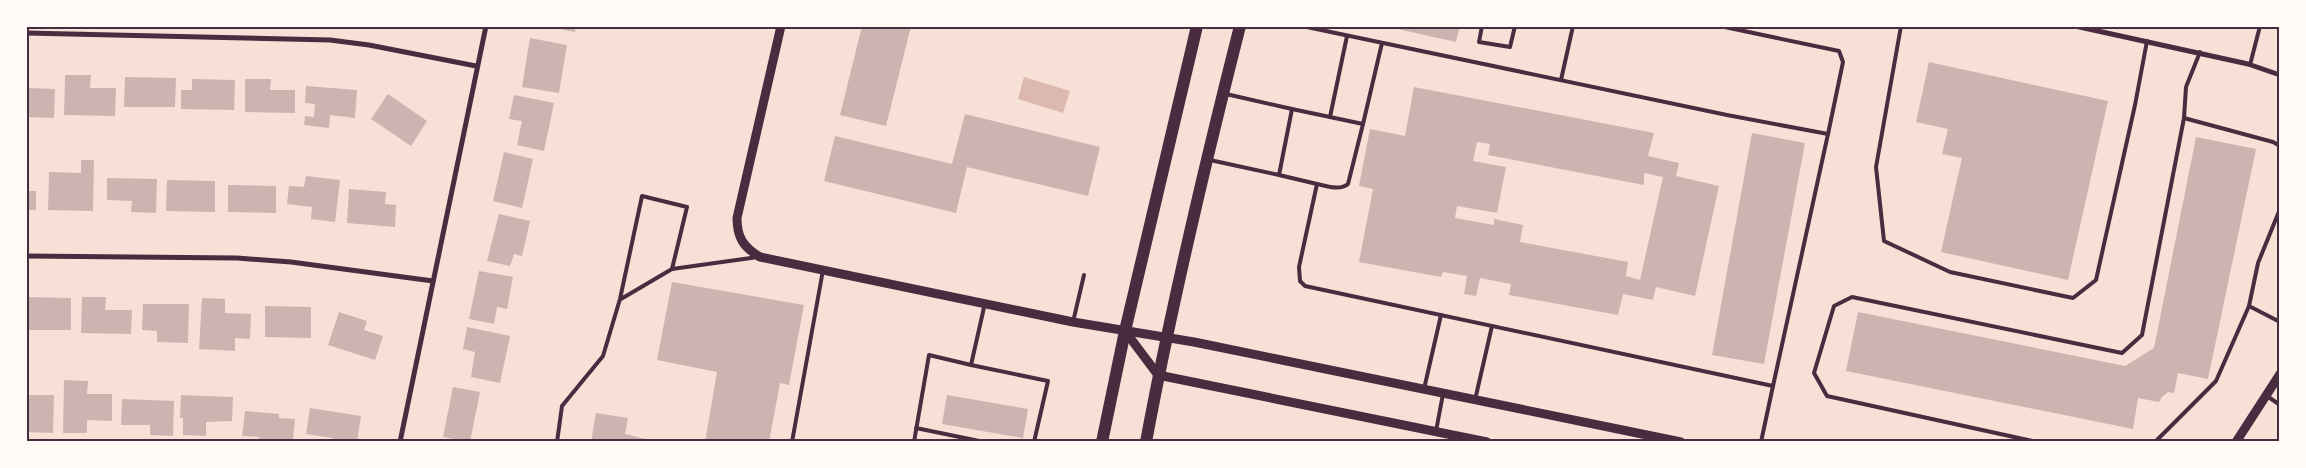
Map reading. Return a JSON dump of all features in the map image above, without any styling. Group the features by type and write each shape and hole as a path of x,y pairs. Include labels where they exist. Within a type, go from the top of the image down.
{"main road":[{"path":"1102,442 1125,331 1197,26"},
{"path":"1146,442 1158,374 1206,159 1240,26"}],"street":[{"path":"400,442 476,66 486,26"},
{"path":"781,26 737,218 737,230 740,240 748,250 760,257 1073,322 1166,338 1681,442"},
{"path":"2075,26 2200,52 2280,75"},
{"path":"26,33 330,40 370,45 476,66"},
{"path":"26,256 237,258 291,262 433,281"},
{"path":"1125,331 1158,374 1487,442"},
{"path":"2236,442 2265,394 2280,374"}],"lane":[{"path":"1302,26 1828,134"},
{"path":"1482,26 1479,42 1510,47 1515,26"},
{"path":"1561,80 1573,26"},
{"path":"1720,26 1839,51 1843,62 1761,442"},
{"path":"1901,26 1876,167 1884,241 1950,272 2073,298 2096,280 2135,105 2147,41"},
{"path":"2250,65 2260,26"},
{"path":"1330,117 1347,36"},
{"path":"1206,159 1317,184 1338,188 1344,187 1348,184 1382,43"},
{"path":"2037,442 1828,396 1814,373 1834,306 1852,297 2122,353 2142,335 2184,118 2186,87 2200,52"},
{"path":"1223,93 1362,124"},
{"path":"1279,175 1292,109"},
{"path":"2184,118 2273,142 2280,146"},
{"path":"1317,184 1299,267 1300,281 1305,286 1773,386"},
{"path":"557,442 562,406 603,356 620,299 642,196 687,207 672,269"},
{"path":"2155,442 2216,380 2249,306 2258,263 2280,209"},
{"path":"620,299 672,269 760,257"},
{"path":"792,442 823,270"},
{"path":"1073,322 1084,275"},
{"path":"971,365 985,303"},
{"path":"2249,306 2280,322"},
{"path":"1424,389 1441,315"},
{"path":"1475,400 1492,326"},
{"path":"914,442 928,355 1048,381 1034,442"},
{"path":"1436,431 1444,393"},
{"path":"2265,394 2280,405"},
{"path":"916,428 984,442"}],"shaded area":[{"path":"1024,77 1070,91 1063,113 1018,99"}],"building":[{"path":"545,26 576,26 575,32"},
{"path":"862,26 911,26 886,126 840,115"},
{"path":"1384,26 1460,26 1456,42"},
{"path":"530,38 567,45 559,93 522,87"},
{"path":"1929,62 2108,101 2068,280 1941,252 1962,158 1942,154 1948,129 1916,122"},
{"path":"26,75 29,75 29,88 55,89 54,118 26,117"},
{"path":"65,75 91,75 90,88 116,88 115,116 64,115"},
{"path":"125,77 176,78 175,107 124,107"},
{"path":"192,79 235,80 234,110 181,109 181,90 192,90"},
{"path":"245,79 271,79 270,90 295,90 295,113 245,112"},
{"path":"306,86 357,90 355,118 330,115 329,128 304,125 305,116 314,117 315,104 305,103"},
{"path":"1414,87 1654,133 1648,156 1679,163 1676,176 1719,186 1695,296 1656,287 1653,300 1623,294 1618,315 1509,295 1511,284 1480,278 1476,296 1464,294 1467,276 1443,272 1441,277 1359,262 1373,189 1359,186 1370,129 1405,136","holes":["1477,142 1490,144 1488,155 1644,185 1644,173 1663,177 1640,280 1626,276 1628,262 1520,242 1523,225 1494,219 1494,225 1455,218 1457,206 1497,213 1506,167 1473,161"]},
{"path":"388,94 427,121 411,146 371,119"},
{"path":"514,95 554,103 544,151 517,145 522,121 509,119"},
{"path":"965,114 1100,147 1088,196 967,167 956,213 824,181 835,136 952,164"},
{"path":"1752,133 1805,143 1764,364 1712,355"},
{"path":"2196,137 2256,149 2208,379 2178,373 2174,393 2168,392 2159,402 2138,398 2133,429 1846,371 1858,312 2125,366 2154,348"},
{"path":"504,152 533,159 522,208 493,201"},
{"path":"81,160 94,160 93,211 48,210 49,172 81,173"},
{"path":"306,176 340,180 335,222 311,219 312,207 287,204 289,186 304,187"},
{"path":"107,178 157,179 156,213 131,212 132,201 107,200"},
{"path":"167,180 215,181 215,212 166,211"},
{"path":"228,185 276,186 276,213 228,212"},
{"path":"349,189 386,192 385,204 396,205 395,227 347,223"},
{"path":"26,191 36,191 36,210 26,210"},
{"path":"499,214 530,221 522,256 514,254 510,266 487,261"},
{"path":"479,271 513,277 507,309 497,307 494,324 469,319"},
{"path":"672,282 804,305 789,385 780,383 769,442 705,442 717,372 657,360"},
{"path":"26,297 71,298 71,330 26,330"},
{"path":"82,297 106,297 105,310 132,310 131,334 81,333"},
{"path":"202,298 225,299 225,313 251,314 250,339 235,338 235,351 199,349"},
{"path":"143,304 189,304 188,343 157,342 157,331 142,330"},
{"path":"265,306 311,307 311,338 265,337"},
{"path":"339,312 367,321 364,330 383,336 375,360 328,345"},
{"path":"467,327 510,336 500,383 471,377 475,352 463,349"},
{"path":"64,380 88,381 87,394 112,394 112,421 87,420 87,433 63,433"},
{"path":"453,387 480,392 470,442 443,437"},
{"path":"26,395 54,395 53,433 28,432"},
{"path":"181,395 233,397 232,421 206,422 206,436 183,435 183,418 180,418"},
{"path":"947,395 1028,409 1023,438 942,424"},
{"path":"122,399 174,401 173,436 150,435 150,425 121,425"},
{"path":"310,408 361,416 357,442 332,442 333,438 306,434"},
{"path":"245,411 279,414 279,418 295,419 293,441 279,439 279,442 259,442 259,437 242,436"},
{"path":"596,413 628,418 625,434 658,442 591,442"}]}
